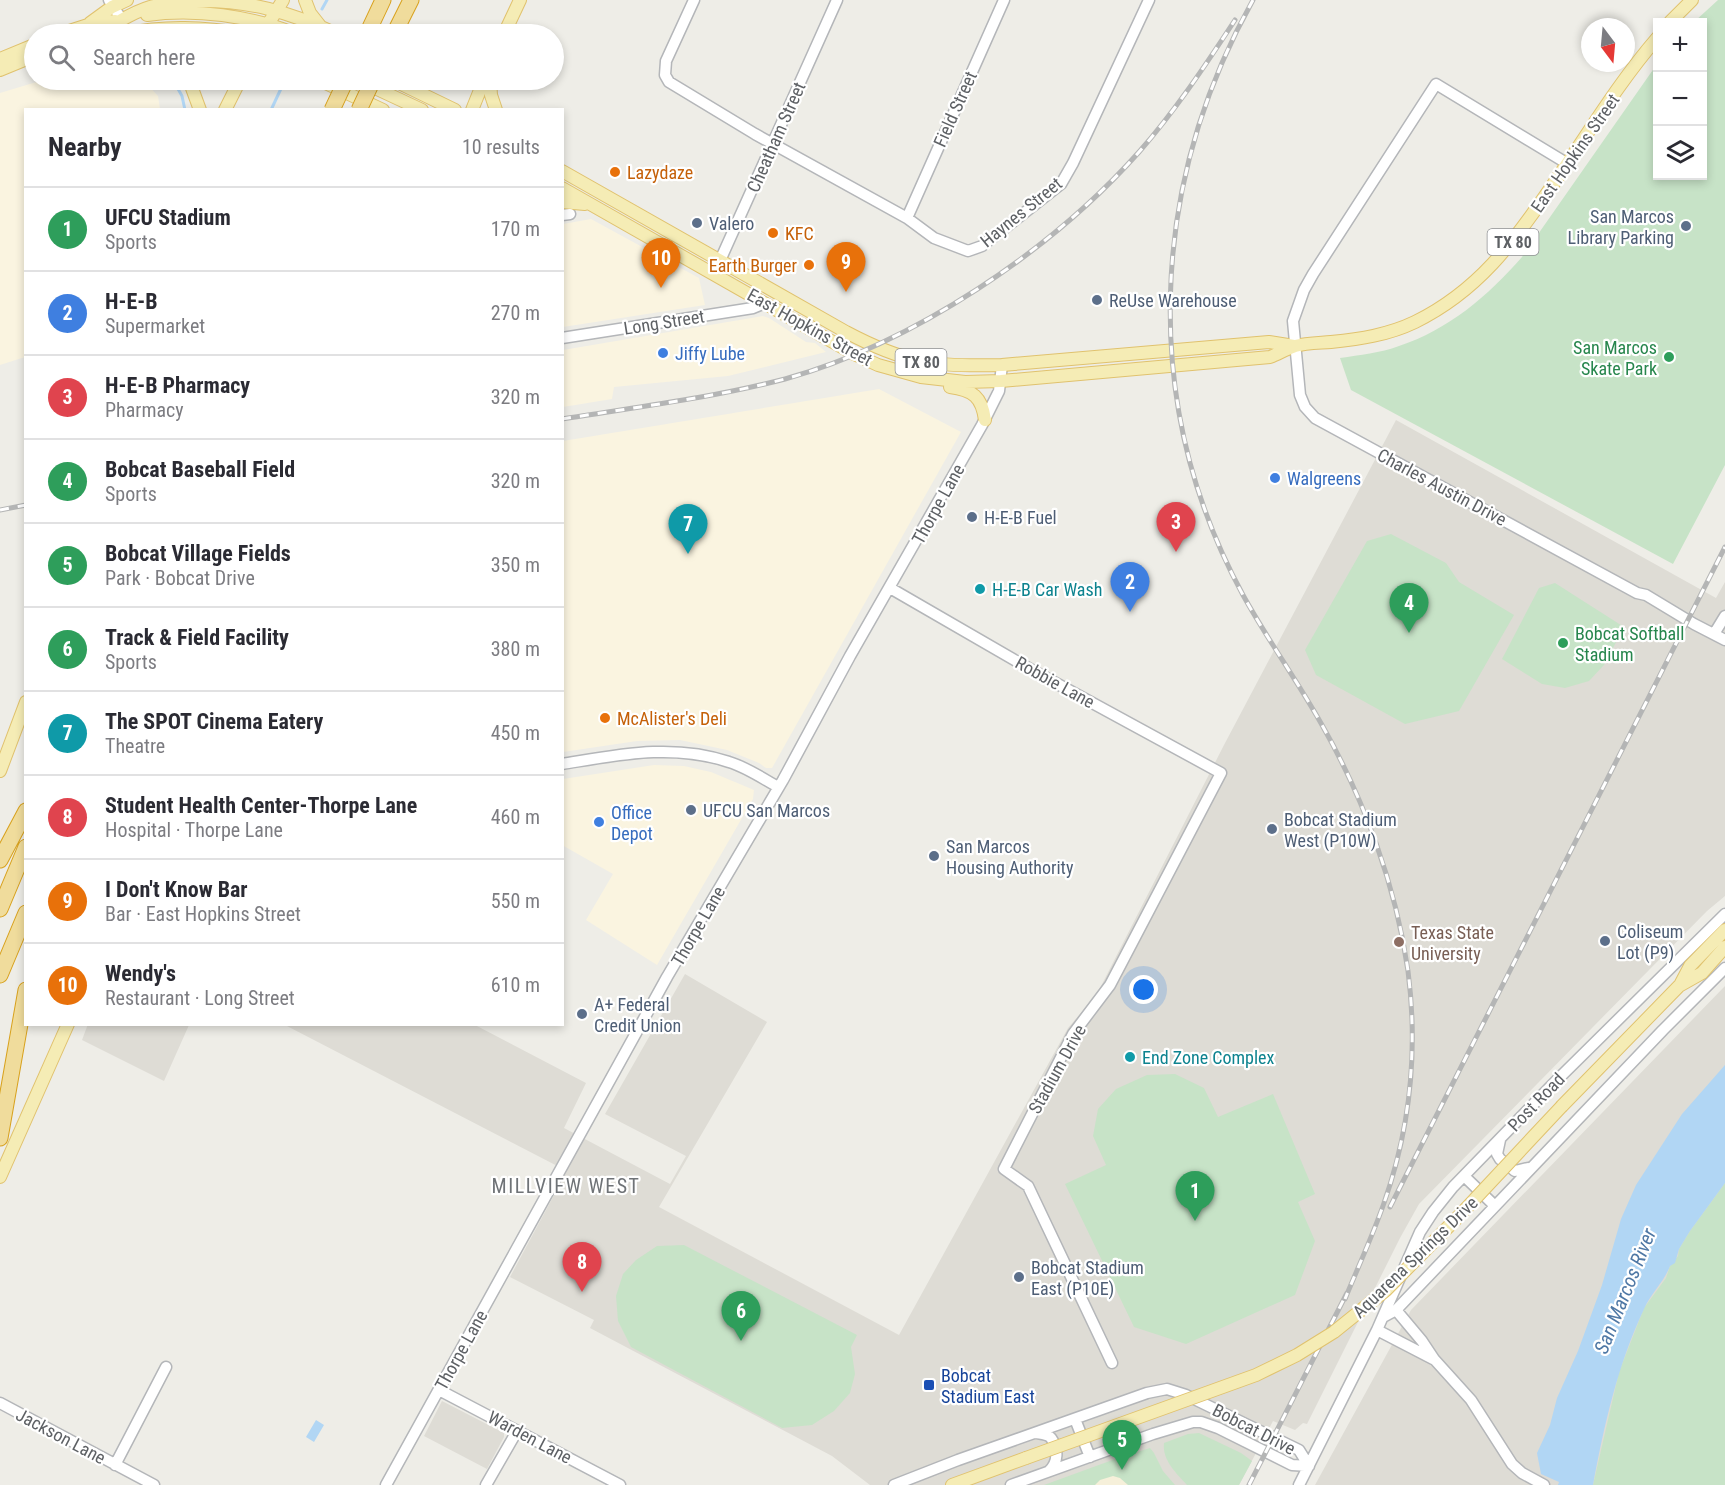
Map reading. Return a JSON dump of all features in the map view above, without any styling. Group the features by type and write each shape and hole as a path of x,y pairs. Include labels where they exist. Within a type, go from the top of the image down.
{"highway":[{"path":"372,24 383,0"},
{"path":"399,24 411,0"},
{"path":"333,108 341,90"},
{"path":"360,108 368,90"},
{"path":"0,860 24,815"},
{"path":"0,909 24,852"},
{"path":"0,975 24,918"},
{"path":"0,1138 24,1001"}],"main road":[{"path":"95,24 111,3 127,0"},
{"path":"109,24 152,7 220,0 280,5 316,24"},
{"path":"304,0 310,13 319,24"},
{"path":"509,24 520,0"},
{"path":"1674,18 1692,0"},
{"path":"269,24 280,5"},
{"path":"122,20 186,12 241,19 252,24"},
{"name":"East Hopkins Street","path":"564,172 846,332 887,353 929,364 1002,365 1269,342 1295,346 1368,338 1413,323 1448,304 1479,279 1510,246 1632,70 1653,44"},
{"path":"0,59 24,49"},
{"path":"0,70 24,60"},
{"path":"0,75 24,67"},
{"path":"193,90 199,108"},
{"path":"226,108 236,90"},
{"path":"340,90 379,108"},
{"path":"379,90 418,108"},
{"path":"414,90 451,108"},
{"path":"473,108 480,90"},
{"path":"491,90 495,108"},
{"path":"564,189 598,200 651,230 677,236"},
{"name":"East Hopkins Street","path":"564,190 854,354 878,365 921,377 944,381 1001,381 1270,357 1295,346"},
{"path":"564,202 592,205"},
{"path":"921,377 935,385 964,389 972,393 981,404 985,420"},
{"path":"0,771 24,707"},
{"name":"Aquarena Springs Drive","path":"952,1485 1256,1375 1324,1339 1352,1319 1386,1290 1459,1216 1679,986 1690,966 1725,930"},
{"name":"Aquarena Springs Drive","path":"1679,986 1702,973 1725,947"},
{"path":"0,1177 67,1026"}],"street":[{"name":"Haynes Street","path":"694,0 666,61 664,68 669,82 755,134 907,218 934,238 968,251 982,246 1061,184 1149,0"},
{"name":"Cheatham Street","path":"714,274 837,0"},
{"name":"Field Street","path":"907,218 1004,0"},
{"path":"111,3 122,20"},
{"name":"Charles Austin Drive","path":"1568,164 1436,84 1313,274 1294,315 1300,395 1305,408 1315,418 1637,593 1643,601 1686,624 1694,624 1725,640"},
{"name":"Long Street","path":"564,338 753,309 765,303"},
{"name":"Thorpe Lane","path":"387,1485 667,977 778,787 985,420 998,394 1002,365"},
{"name":"Robbie Lane","path":"890,588 1030,669 1221,772"},
{"path":"1714,634 1725,616"},
{"path":"564,764 643,751 675,751 730,762 778,787"},
{"name":"Stadium Drive","path":"1112,1363 1028,1185 1004,1169 1073,1034 1110,986 1221,772"},
{"name":"Post Road","path":"1299,1485 1377,1330 1420,1232 1440,1204 1555,1082 1725,914"},
{"path":"1383,1317 1396,1310 1494,1205 1725,968"},
{"path":"1500,1140 1497,1154 1500,1159 1515,1171 1531,1167"},
{"path":"1464,1176 1494,1205"},
{"path":"1396,1310 1434,1359 1471,1400 1512,1464 1522,1473 1544,1485"},
{"path":"1377,1330 1434,1359"},
{"path":"115,1465 166,1367"},
{"name":"Bobcat Drive","path":"894,1485 1147,1393 1167,1389 1202,1402 1299,1450 1309,1466"},
{"name":"Warden Lane","path":"439,1390 620,1485"},
{"name":"Jackson Lane","path":"0,1403 154,1485"},
{"path":"1075,1419 1090,1457"},
{"name":"Bobcat Drive","path":"1011,1485 1184,1423 1201,1422 1218,1428 1292,1465 1309,1466"},
{"path":"486,1485 517,1431"},
{"path":"1036,1433 1045,1434 1051,1438 1057,1455 1055,1466 1049,1472"}],"shaded area":[{"path":"24,86 24,90 152,90 158,96 160,108 24,108 24,357 0,365 0,93"},
{"path":"591,219 699,278 705,305 564,327 564,224"},
{"path":"763,316 806,342 815,343 826,352 728,376 614,387 612,399 564,407 564,350"},
{"path":"879,389 961,432 772,768 766,768 727,750 680,740 637,741 564,752 564,441"},
{"name":"Texas State University","path":"1396,420 1716,598 1725,582 1725,896 1707,911 1419,1204 1307,1424 1303,1423 1295,1430 1273,1421 1239,1485 870,1485 832,1456 590,1328 594,1320 510,1277 567,1171 287,1026 477,1026 586,1083 564,1128 670,1184 686,1156 605,1114 685,974 767,1022 659,1207 899,1335 1068,1028 1097,994 1224,745"},
{"path":"654,765 684,766 711,772 754,790 753,799 657,965 586,920 613,874 564,846 564,779"},
{"path":"1725,986 1725,1485 1315,1485 1411,1310"},
{"path":"87,1026 189,1026 164,1081 82,1040"},
{"path":"442,1401 504,1433 487,1469 424,1436"}],"green space":[{"path":"1718,0 1725,0 1725,465 1673,564 1351,390 1340,358 1370,354 1417,339 1450,321 1481,298 1522,257 1653,70 1653,180 1707,180 1707,18 1698,18"},
{"path":"1391,534 1446,563 1459,582 1514,615 1459,711 1405,724 1316,675 1305,650 1367,541"},
{"name":"Bobcat Softball Stadium","path":"1555,583 1624,627 1604,665 1589,681 1565,688 1542,684 1502,659 1539,588"},
{"path":"1175,1074 1204,1088 1218,1117 1273,1094 1315,1194 1298,1202 1315,1241 1295,1295 1186,1344 1134,1327 1065,1184 1106,1165 1093,1136 1098,1109 1116,1089 1147,1075"},
{"path":"1725,1183 1725,1485 1593,1485 1619,1372 1644,1308 1666,1278 1670,1266 1678,1256 1679,1249 1690,1231"},
{"path":"684,1245 857,1335 851,1347 855,1374 850,1393 834,1411 812,1425 782,1428 631,1347 618,1321 616,1296 623,1274 636,1260 657,1246"},
{"path":"1199,1433 1241,1453 1252,1461 1239,1485 1187,1485 1174,1471 1167,1461 1164,1443 1188,1434"},
{"path":"1150,1448 1163,1471 1175,1485 1044,1485 1118,1458"}],"sand":[{"path":"1113,1476 1120,1478 1128,1485 1095,1485 1100,1480"}],"water":[{"name":"San Marcos River","path":"1725,1065 1725,1183 1690,1231 1679,1249 1675,1263 1670,1266 1647,1303 1635,1330 1613,1395 1593,1485 1558,1485 1559,1482 1541,1474 1537,1453 1550,1425 1557,1398 1578,1351 1602,1285 1621,1219 1636,1185 1682,1114"},
{"path":"316,1420 324,1425 314,1442 306,1437"}],"waterway":[{"path":"322,9 327,0"},
{"path":"179,90 185,108"},
{"path":"272,108 280,90"}],"railway":[{"path":"1253,0 1218,71 1193,145 1177,220 1170,296 1173,373 1186,448 1210,523 1243,595 1312,708 1337,753 1365,813 1387,875 1403,939 1411,1000 1412,1030 1412,1059 1406,1118 1384,1203 1345,1299"},
{"path":"564,419 702,397 785,379 834,363 882,342 930,317 977,289 1022,258 1104,189 1165,121 1235,20"},
{"path":"0,510 24,505"},
{"path":"1390,1207 1725,547"},
{"path":"1249,1485 1347,1293"}],"place":[{"name":"Lazydaze","path":"615,172"},
{"name":"Valero","path":"697,223"},
{"name":"San Marcos Library Parking","path":"1686,226"},
{"name":"KFC","path":"773,233"},
{"name":"Earth Burger","path":"809,265"},
{"name":"Wendy's","path":"661,288"},
{"name":"I Don't Know Bar","path":"846,292"},
{"name":"ReUse Warehouse","path":"1097,300"},
{"name":"Jiffy Lube","path":"663,353"},
{"name":"San Marcos Skate Park","path":"1669,357"},
{"name":"Walgreens","path":"1275,478"},
{"name":"H-E-B Fuel","path":"972,517"},
{"name":"H-E-B Pharmacy","path":"1176,552"},
{"name":"The SPOT Cinema Eatery","path":"688,554"},
{"name":"H-E-B Car Wash","path":"980,589"},
{"name":"H-E-B","path":"1130,612"},
{"name":"Bobcat Baseball Field","path":"1409,633"},
{"name":"Bobcat Softball Stadium","path":"1563,643"},
{"name":"McAlister's Deli","path":"605,718"},
{"name":"UFCU San Marcos","path":"691,810"},
{"name":"Office Depot","path":"599,822"},
{"name":"Bobcat Stadium West (P10W)","path":"1272,829"},
{"name":"San Marcos Housing Authority","path":"934,856"},
{"name":"Coliseum Lot (P9)","path":"1605,941"},
{"name":"Texas State University","path":"1399,942"},
{"name":"A+ Federal Credit Union","path":"582,1014"},
{"name":"End Zone Complex","path":"1130,1057"},
{"name":"UFCU Stadium","path":"1195,1221"},
{"name":"Bobcat Stadium East (P10E)","path":"1019,1277"},
{"name":"Student Health Center-Thorpe Lane","path":"582,1292"},
{"name":"Track & Field Facility","path":"741,1341"},
{"name":"Bobcat Stadium East","path":"929,1385"},
{"name":"Bobcat Village Fields","path":"1122,1470"}],"district":[{"name":"MILLVIEW WEST","path":"566,1186"}]}
